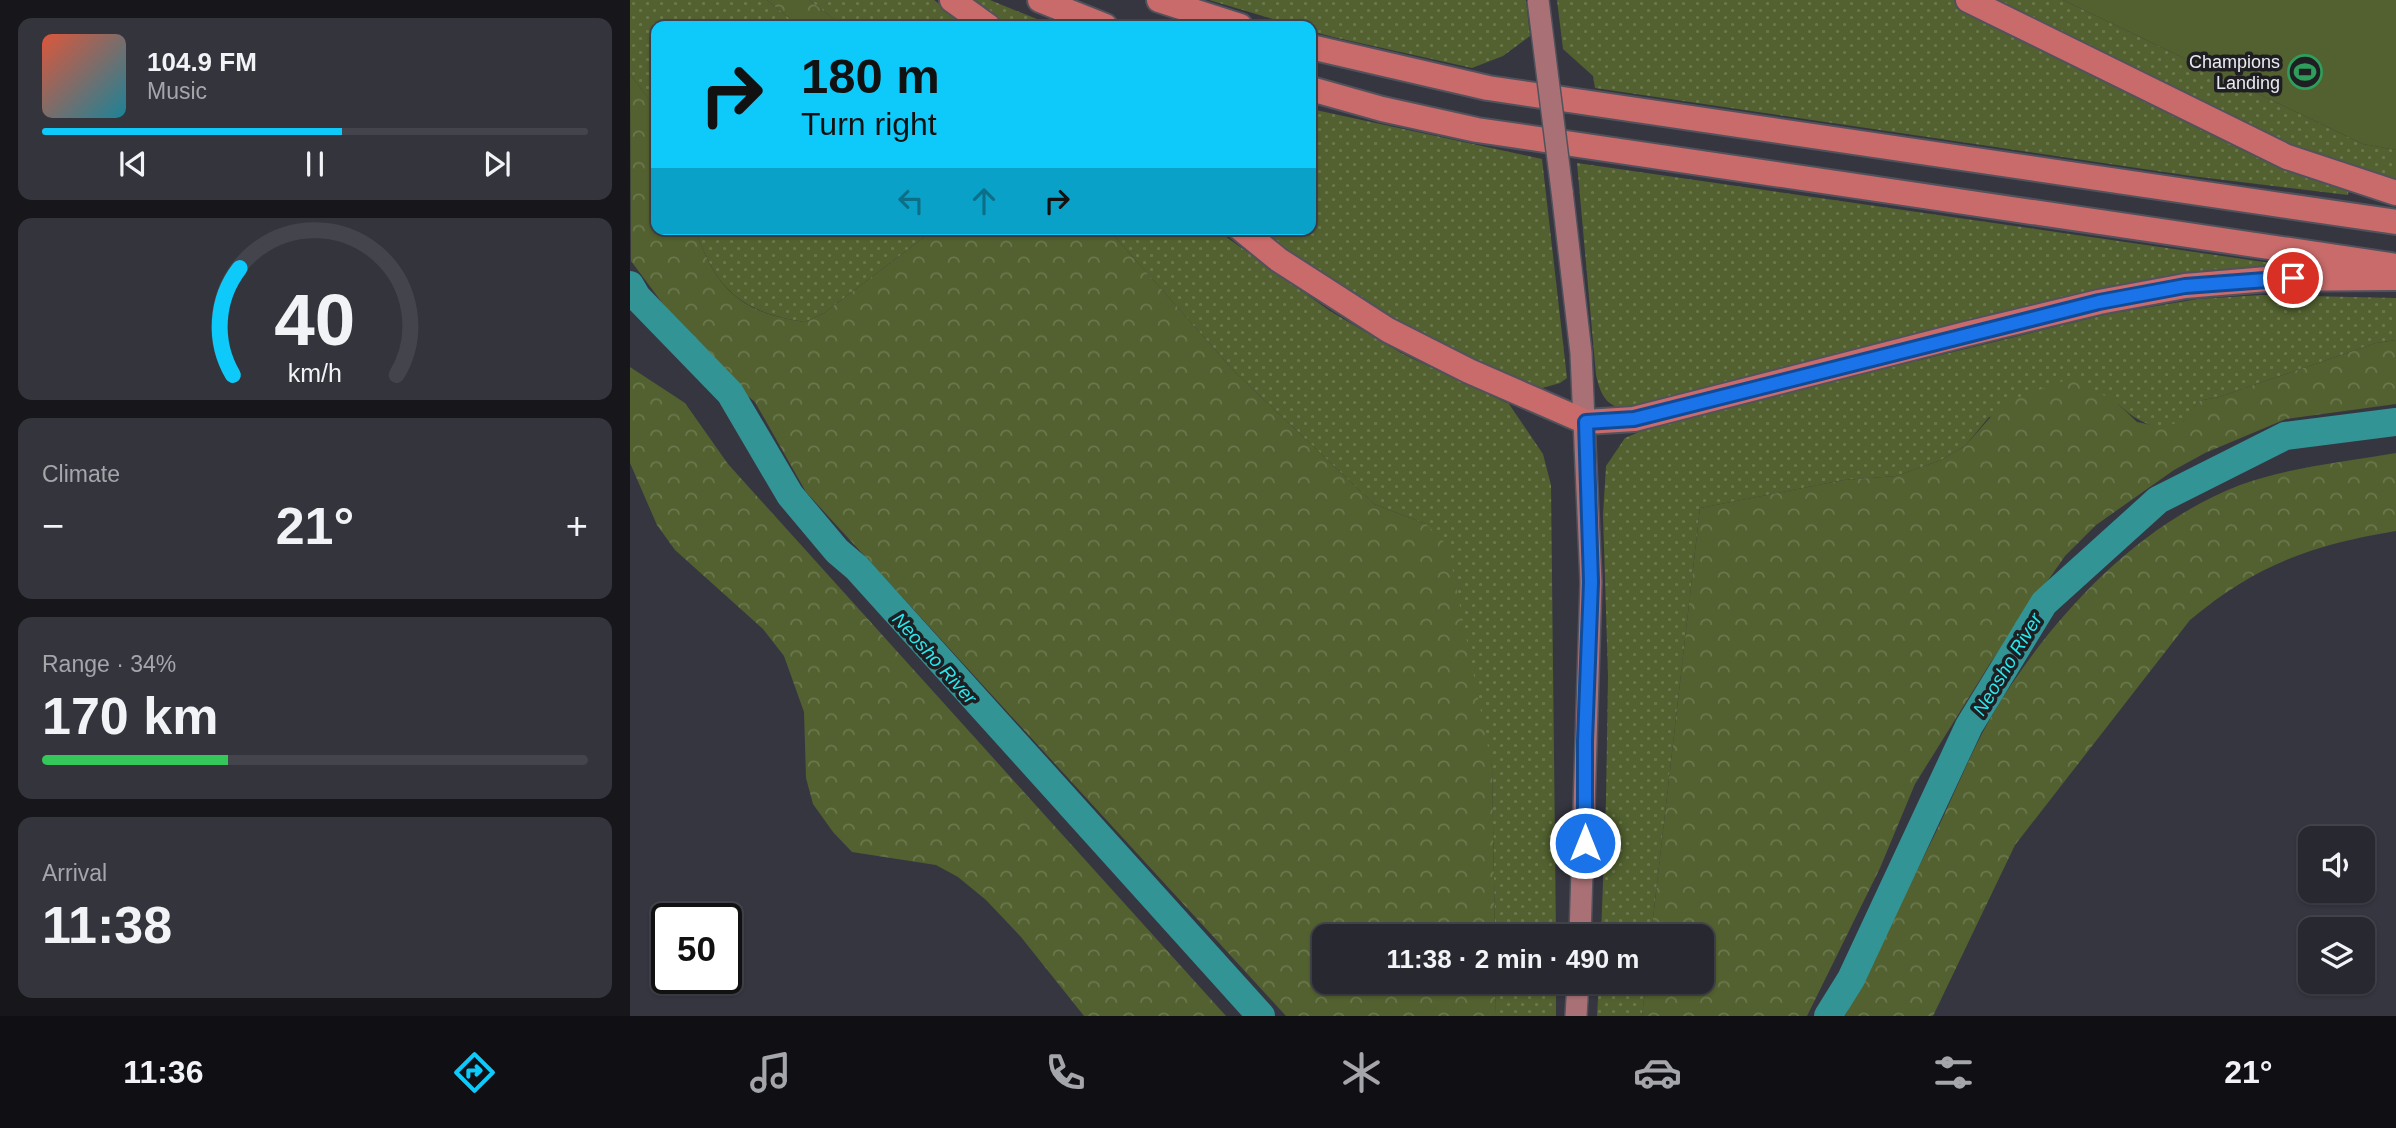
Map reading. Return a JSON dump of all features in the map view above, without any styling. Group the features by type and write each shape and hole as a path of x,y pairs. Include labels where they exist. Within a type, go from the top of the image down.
{"highway":[{"path":"952,0 981,21"},
{"path":"1040,0 1092,21"},
{"path":"1158,0 1224,21"},
{"path":"1968,0 2287,157 2357,183 2396,193"},
{"path":"1316,48 1488,88 2396,222"},
{"path":"1316,90 1382,109 1477,130 2396,266"},
{"path":"1248,235 1279,260 1388,330 1586,422 1634,419 1966,334 2099,302 2185,286 2267,279 2396,278"}],"main road":[{"path":"1538,0 1562,191 1586,422 1591,582 1580,924"},
{"path":"1576,1016 1577,994"}],"green space":[{"path":"630,0 767,0 793,21 651,21 651,102 630,74"},
{"path":"767,0 809,0 836,21 793,21"},
{"path":"809,0 934,0 962,21 836,21"},
{"path":"966,0 990,0 1042,21 992,21"},
{"path":"1209,0 1526,0 1530,36 1503,56 1472,68 1316,32 1316,21 1279,21"},
{"path":"1557,0 1958,0 2349,187 2348,195 2191,176 1595,88 1593,76 1563,49"},
{"path":"1997,0 2063,0 2363,144 2396,150 2396,182 2316,160"},
{"name":"Champions Landing","path":"2063,0 2396,0 2396,150 2363,144"},
{"path":"630,74 651,102 651,235 697,235 712,268 722,282 734,295 763,312 805,322 824,313 927,235 1113,235 1235,372 1374,504 1426,524 1448,546 1492,767 1495,924 1312,924 1312,994 1495,994 1496,1016 1286,1016 806,492 755,402 733,384 678,324 631,261"},
{"path":"1316,110 1542,159 1567,378 1560,383 1535,390 1440,349 1260,235 1316,235"},
{"path":"1577,163 2278,264 2279,272 1636,411 1627,410 1608,402 1596,375"},
{"path":"697,235 927,235 824,313 805,322 782,318 747,304 722,282"},
{"path":"1113,235 1223,235 1330,311 1403,354 1509,404 1543,454 1551,485 1556,924 1495,924 1492,767 1426,524 1374,504 1235,372"},
{"path":"2261,295 2396,298 2396,340 2376,343 2219,397 2198,401 2185,420 2177,425 2150,425 2118,404 1989,417 1965,446 1941,460 1896,476 1844,480 1700,508 1652,924 1601,924 1608,676 1603,515 1606,466 1625,438 1655,425 2108,314 2198,299"},
{"path":"2396,340 2396,404 2286,419 2205,453 2174,470 2096,525 2065,556 1991,662 1915,784 1880,868 1807,1016 1642,1016 1645,994 1714,994 1714,924 1652,924 1700,508 1844,480 1896,476 1941,460 1965,446 2003,403 2074,377 2118,404 2137,422 2161,427 2184,421 2198,401 2219,397 2376,343"},
{"path":"630,367 685,403 728,464 1226,1016 1084,1016 1021,937 986,900 958,877 936,865 852,852 833,832 813,804 806,778 804,712 784,656 763,629 675,550 657,525 630,463"},
{"path":"2396,453 2396,531 2337,543 2286,560 2238,585 2190,620 2015,845 1933,1016 1845,1016 1991,717 2023,668 2074,604 2135,547 2203,502 2240,485 2278,474"},
{"path":"1495,994 1556,994 1556,1016 1496,1016"},
{"path":"1598,994 1645,994 1642,1016 1597,1016"}],"waterway":[{"name":"Neosho River","path":"630,285 637,297 730,393 790,495 837,551 857,568 1261,1016"},
{"name":"Neosho River","path":"1828,1016 1851,979 1969,726 2044,603 2158,500 2285,436 2396,422"}],"place":[{"name":"Champions Landing","path":"2305,72"}],"route":[{"path":"1585,843 1585,741 1591,582 1586,422 1634,419 2099,302 2185,286 2293,278"}]}
